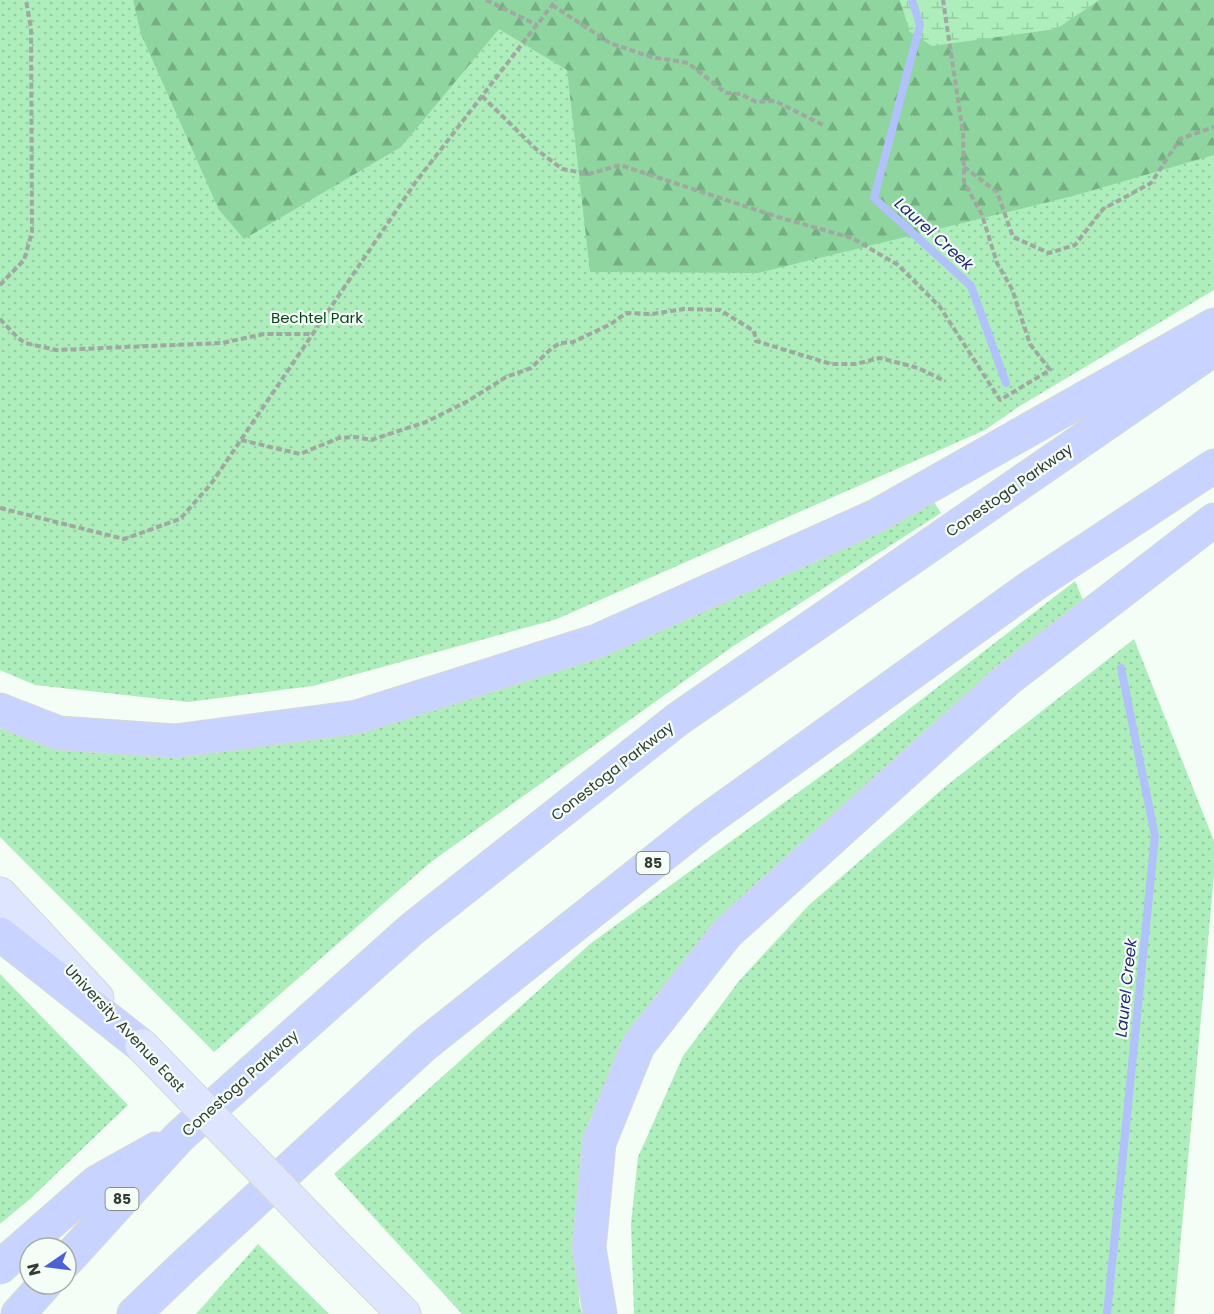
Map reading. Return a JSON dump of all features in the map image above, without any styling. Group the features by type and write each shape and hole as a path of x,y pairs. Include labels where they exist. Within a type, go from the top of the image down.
{"highway":[{"path":"0,710 59,733 175,741 357,717 575,648 608,636 876,516 1214,325"},
{"name":"Conestoga Parkway","path":"78,1247 179,1137 412,929 678,719 1214,349"},
{"name":"85","path":"134,1314 424,1045 703,823 1032,586 1214,466"},
{"path":"600,1314 589,1248 599,1143 638,1046 726,933 1008,679 1214,520"},
{"path":"0,934 142,1046"},
{"path":"0,1267 97,1182 179,1137"},
{"path":"151,1314 181,1269"},
{"path":"18,1314 34,1296"}],"main road":[{"name":"University Avenue East","path":"0,894 142,1046 404,1314"}],"path":[{"path":"0,285 24,260 32,232 31,28 26,0"},
{"path":"486,0 537,25"},
{"path":"0,508 124,539 180,519 211,484 415,183 556,0"},
{"path":"482,96 536,149 562,169 589,174 620,165 778,217 852,238 898,265 940,307 1000,400 1050,370 1030,344 1012,289 997,263 982,215 964,182 963,133 943,0"},
{"path":"552,5 609,43 651,57 688,63 726,93 741,94 756,102 776,102 824,125"},
{"path":"964,166 997,192 1013,237 1049,253 1075,245 1103,208 1151,183 1180,139 1214,127"},
{"path":"241,440 300,454 339,438 356,437 371,440 426,422 468,401 506,377 531,368 560,343 573,342 611,324 626,313 652,314 684,309 720,310 754,331 756,340 831,364 856,364 880,358 918,369 945,381"},
{"path":"0,319 25,343 56,350 193,345 222,343 264,334 313,334"}],"green space":[{"name":"Bechtel Park","path":"0,0 1214,0 1214,290 1020,406 985,430 557,619 313,686 188,702 35,685 0,670"},
{"path":"133,0 900,0 910,32 1056,29 1099,0 1214,0 1214,155 1073,196 758,273 590,272 567,70 499,29 401,147 244,239 219,210 141,34"},
{"path":"900,0 1099,0 1056,29 932,46 910,32"},
{"path":"932,499 941,513 732,647 431,862 214,1052 0,837 0,726 332,732"},
{"path":"1075,581 1083,600 855,796 697,944 630,1035 577,1228 579,1301 582,1314 462,1314 334,1174 590,944 851,754"},
{"path":"1134,639 1214,841 1214,875 1174,1314 634,1314 631,1224 638,1157 683,1056 739,981 809,905 946,786"},
{"path":"0,974 128,1105 30,1199 0,1224"},
{"path":"258,1244 329,1314 196,1314"}],"waterway":[{"name":"Laurel Creek","path":"912,0 920,25 874,198 971,286 1006,383"},
{"name":"Laurel Creek","path":"1107,1314 1155,836 1121,668"}]}
